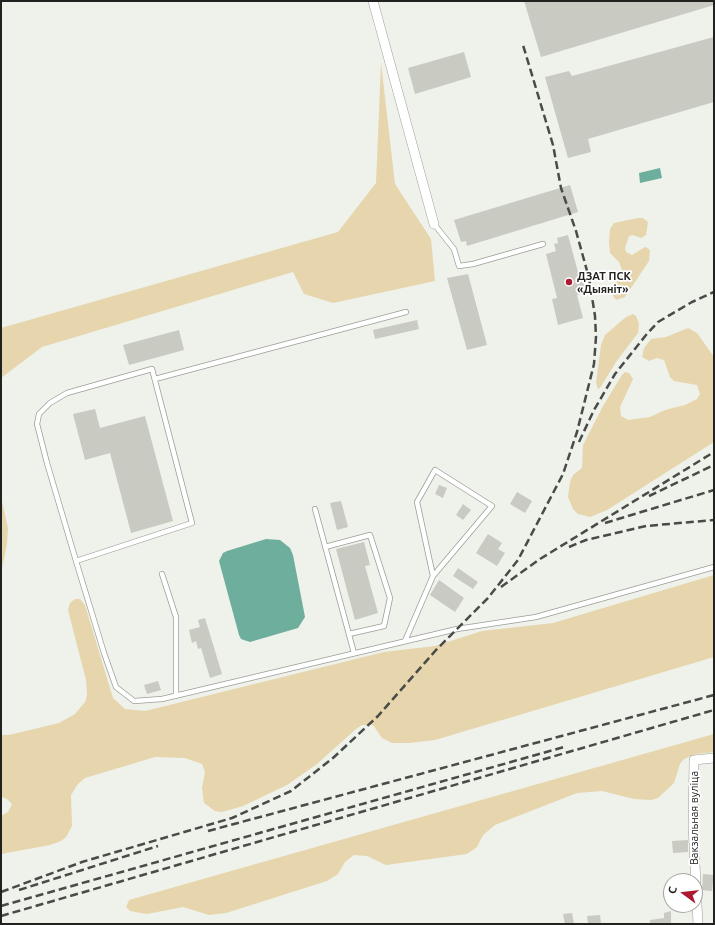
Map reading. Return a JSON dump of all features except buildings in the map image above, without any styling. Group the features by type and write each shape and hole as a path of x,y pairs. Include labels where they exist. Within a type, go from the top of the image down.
{"street":[{"path":"373,1 434,224"},
{"name":"Вакзальная вуліца","path":"698,924 693,826 694,760 714,758"}],"lane":[{"path":"434,224 454,250 459,266 473,264 543,244"},
{"path":"155,379 406,312"},
{"path":"76,561 192,523 152,369 67,393 50,403 39,414 37,424 76,561 116,687 134,701 162,699 176,696 457,629 536,617 714,567"},
{"path":"405,641 433,576 492,506 435,470 417,502 433,576"},
{"path":"315,509 354,653"},
{"path":"325,547 370,535 390,598 384,626 349,634"},
{"path":"162,574 176,617 176,696"}],"shaded area":[{"path":"381,63 395,184 431,239 435,281 333,303 304,294 293,272 42,347 1,378 1,328 338,232 376,183"},
{"path":"660,168 662,178 640,183 639,173"},
{"path":"643,218 648,222 646,235 641,238 633,235 629,236 625,248 626,252 632,255 645,247 648,248 650,251 649,261 625,297 616,300 613,296 613,290 622,270 619,262 610,253 610,229 614,223"},
{"path":"633,314 636,316 639,324 638,333 598,389 596,383 601,345 605,335 626,317"},
{"path":"688,328 697,333 714,357 714,442 607,510 590,517 578,514 573,509 568,497 570,482 573,475 582,468 583,445 603,406 625,372 629,373 633,379 620,407 621,416 628,420 650,417 665,410 685,405 697,399 700,394 697,385 674,381 670,377 664,360 657,358 649,361 642,357 644,348 651,339 666,337"},
{"path":"1,497 8,528 7,544 1,573"},
{"path":"266,539 280,540 290,548 293,555 305,617 298,628 250,642 241,639 239,635 219,561 223,553 227,551"},
{"path":"714,575 714,657 435,740 392,743 382,738 373,725 362,725 317,764 287,785 243,806 222,812 215,811 204,803 202,788 205,772 202,764 185,758 155,757 85,778 78,784 71,795 72,826 66,837 61,841 50,845 1,854 1,816 8,812 12,804 7,799 1,797 1,735 9,735 59,723 75,714 85,702 87,695 86,680 68,610 70,603 75,599 80,599 85,605 113,698 125,709 145,711 384,652 435,646 482,631 553,623"},
{"path":"714,734 714,752 696,754 684,759 680,764 674,783 658,798 651,800 634,799 602,791 577,793 495,825 483,835 477,847 467,854 386,865 367,856 354,855 345,862 338,874 327,881 226,913 209,915 183,907 147,914 130,911 126,907 129,900"}],"railway":[{"path":"1,892 82,862 232,818 291,791 333,758 378,716 436,650 488,598 518,560 563,474 577,432 594,364 596,337 595,316 589,278 576,231 561,188 553,145 523,45"},
{"path":"579,442 594,410 615,374 646,335 658,322 692,302 714,292"},
{"path":"501,587 540,559 714,452"},
{"path":"649,496 714,465"},
{"path":"605,523 714,490"},
{"path":"569,547 586,540 646,526 714,520"},
{"path":"208,831 714,695"},
{"path":"1,916 714,710"},
{"path":"1,906 564,747"},
{"path":"19,890 158,846"}],"place":[{"name":"ДЗАТ ПСК «Дыяніт»","path":"569,282"}]}
